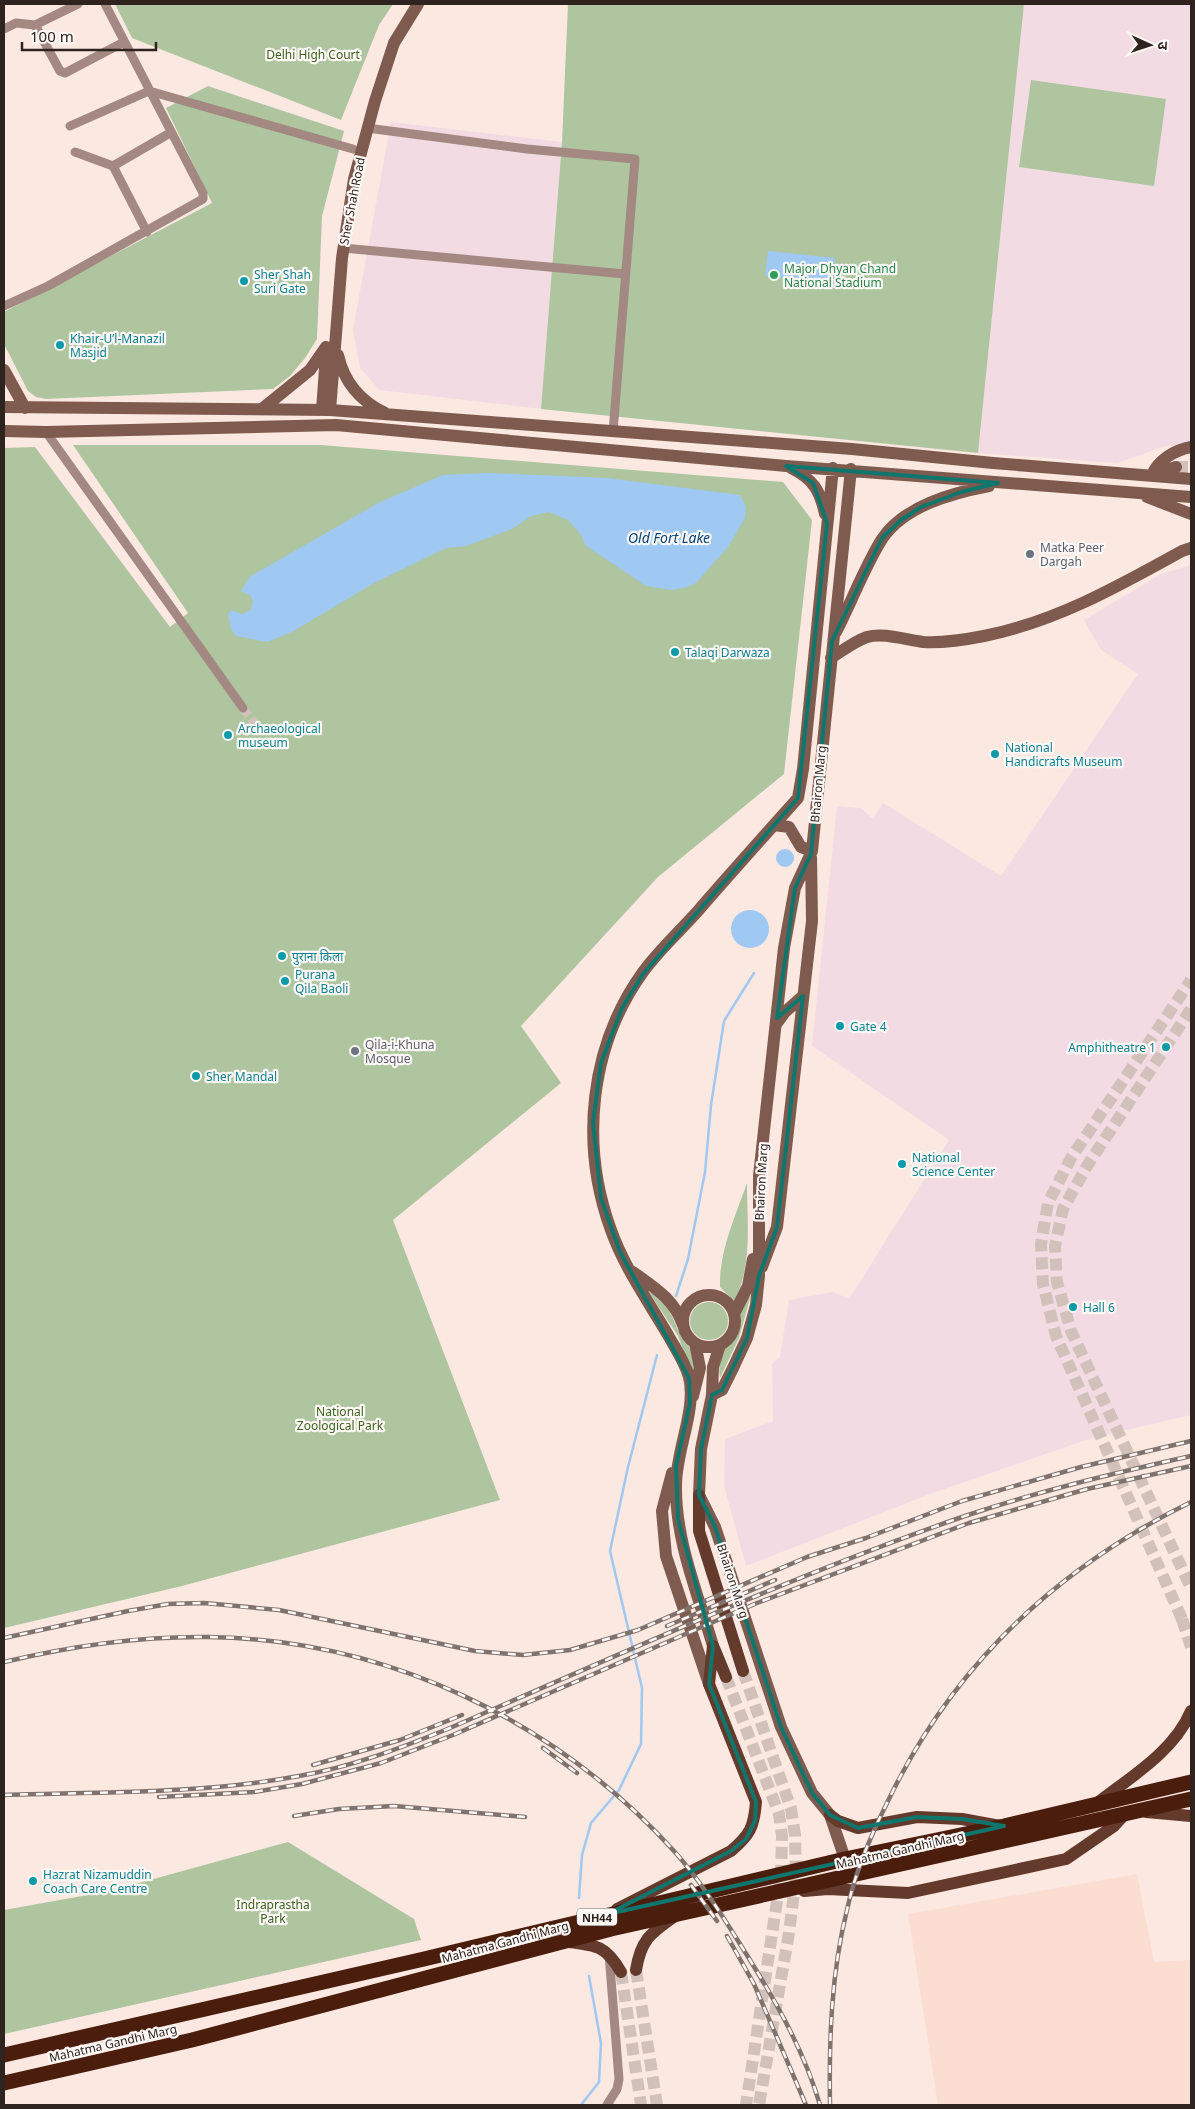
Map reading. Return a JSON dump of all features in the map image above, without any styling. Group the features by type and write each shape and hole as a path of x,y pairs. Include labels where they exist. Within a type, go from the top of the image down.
{"highway":[{"name":"Mahatma Gandhi Marg","path":"4,2055 424,1959 846,1859 1004,1826 1191,1782"},
{"name":"Mahatma Gandhi Marg","path":"4,2083 192,2040 677,1914 1191,1800"}],"main road":[{"name":"Sher Shah Road","path":"332,340 334,254 346,175 367,97 387,39 408,4"},
{"name":"Sher Shah Road","path":"326,410 343,248 354,179 394,43 418,4"},
{"path":"262,409 310,370 332,340"},
{"path":"332,340 340,365 355,392 366,402 392,416"},
{"path":"4,370 25,408 24,431"},
{"path":"4,407 326,410 852,449 993,463 1191,479"},
{"path":"4,431 46,432 336,425 786,466 851,469 998,483 1191,497"},
{"path":"1152,476 1155,468 1169,456 1180,449 1191,447"},
{"path":"786,466 806,475 813,483 822,500 827,523"},
{"path":"1152,476 1176,467"},
{"name":"Bhairon Marg","path":"714,1646 683,1548 676,1500 676,1466 690,1403 690,1388 686,1369 629,1269 606,1217 594,1161 594,1102 607,1044 622,1008 643,974 798,798 804,769 833,468"},
{"name":"Bhairon Marg","path":"846,1859 830,1815 812,1793 781,1727 715,1527 699,1495 701,1449 711,1401 722,1390 747,1338 756,1305 759,1276 759,1176 784,948 795,888 811,853 851,469"},
{"path":"832,641 882,538 901,520 921,507 961,492 998,483"},
{"path":"1132,492 1191,514"},
{"path":"831,658 866,637 875,636 944,642 986,636 1094,600 1182,551 1191,548"},
{"path":"798,798 799,804 806,808 816,798"},
{"path":"759,1276 777,1227 812,921 811,853 801,847 788,827 774,825"},
{"path":"776,1025 785,1012 803,996"},
{"path":"695,1343 710,1347 720,1345 729,1338 734,1329 734,1314 748,1286 759,1227"},
{"path":"629,1269 664,1294 676,1308 687,1335 695,1343 699,1355 700,1368 690,1403 711,1401 713,1367 720,1345"},
{"path":"684,1325 687,1308 694,1300 704,1296 715,1296 725,1300 734,1314"},
{"path":"608,1914 731,1851 746,1839 755,1821 756,1802 709,1684 666,1556 662,1510 665,1492 676,1466"},
{"path":"699,1495 699,1531 743,1671"},
{"path":"709,1684 714,1646"},
{"path":"714,1646 726,1677"},
{"path":"1095,1804 1168,1746 1182,1730 1191,1711"},
{"path":"770,1893 828,1889 908,1893 1066,1859 1132,1813 1191,1816"},
{"path":"830,1815 838,1821 858,1828 917,1817 962,1819 1004,1826"},
{"path":"636,1970 639,1950 650,1934 677,1914"},
{"path":"565,1942 595,1945 609,1954 620,1972"}],"street":[{"path":"4,29 19,22 35,25 78,4"},
{"path":"4,306 48,286 148,232 201,201 203,196 105,4"},
{"path":"35,25 62,73 124,42"},
{"path":"70,126 150,91 353,149"},
{"path":"368,128 527,149 635,159 614,432"},
{"path":"113,166 170,132"},
{"path":"75,152 113,166 148,232"},
{"path":"343,248 625,274"},
{"path":"46,432 243,708"},
{"path":"607,2105 617,2090 619,2079 609,1954"}],"highlighted area":[{"path":"786,466 998,483 961,492 921,507 901,520 882,538 832,641 811,854 795,888 777,1018 803,996 777,1227 759,1276 747,1338 722,1390 712,1395 701,1449 699,1495 715,1527 781,1727 812,1793 830,1815 858,1828 917,1817 962,1819 1004,1826 608,1914 731,1851 746,1839 755,1821 756,1802 709,1684 713,1646 678,1519 676,1466 690,1403 689,1378 620,1252 601,1198 593,1122 601,1063 622,1008 643,974 798,798 827,523 813,483"}],"shaded area":[{"path":"1024,4 1191,4 1191,445 1166,446 1117,463 978,453"},
{"path":"391,122 562,142 541,409 380,390 360,368 353,330"},
{"path":"1191,565 1191,1415 1092,1438 930,1494 746,1566 724,1486 725,1439 773,1421 772,1364 780,1357 789,1300 833,1292 849,1299 949,1140 812,1046 837,806 861,808 873,819 883,803 1001,876 1138,674 1101,650 1084,620 1161,574"},
{"path":"1137,1874 1154,1962 1191,1960 1191,2105 938,2105 908,1914"}],"green space":[{"name":"Delhi High Court","path":"115,4 393,4 379,25 341,120 132,38"},
{"name":"Major Dhyan Chand National Stadium","path":"568,4 1024,4 978,453 541,409 562,142"},
{"path":"1031,80 1166,99 1154,186 1019,167"},
{"path":"208,86 344,131 322,216 317,339 305,358 290,376 273,389 46,399 36,397 28,391 4,344 4,312 212,203 166,108"},
{"name":"National Zoological Park","path":"73,445 321,445 783,482 812,520 784,774 658,877 521,1026 561,1083 393,1220 500,1500 182,1586 4,1628 4,448 35,447 170,627 188,613"},
{"path":"747,1183 748,1243 744,1273 734,1301 720,1287 720,1274 725,1247"},
{"path":"648,1291 664,1304 681,1337 693,1353 693,1377 678,1336"},
{"path":"751,1295 739,1338 720,1378 719,1365 721,1356 738,1332 742,1306"},
{"path":"709,1302 723,1307 728,1321 723,1335 709,1340 695,1335 690,1321 695,1307"},
{"name":"Indraprastha Park","path":"288,1842 414,1919 421,1940 4,2034 4,1910 110,1891"}],"water":[{"path":"768,251 835,258 832,283 765,276"},
{"name":"Old Fort Lake","path":"488,473 607,478 740,495 746,507 745,518 728,547 696,583 684,588 671,590 646,586 585,545 582,536 568,520 549,512 531,516 512,529 466,546 446,548 374,583 292,632 267,642 236,636 231,629 228,614 232,610 242,614 251,610 253,601 251,596 241,591 251,576 380,502 443,475"},
{"path":"781,849 789,849 794,854 792,865 781,867 776,862 776,854"},
{"path":"750,910 764,915 769,929 764,943 750,948 736,943 731,929 736,915"}],"waterway":[{"path":"676,1296 688,1259 705,1172 711,1105 724,1021 754,973"},
{"path":"579,1898 582,1855 591,1823 619,1790 641,1744 642,1688 610,1551 628,1467 657,1355"},
{"path":"581,2105 599,2082 601,2043 589,1976"}],"tunnel":[{"path":"1176,467 1191,467"},
{"path":"243,708 254,723"},
{"path":"1182,1619 1056,1336 1043,1284 1041,1244 1048,1203 1071,1158 1191,980"},
{"path":"1191,1009 1087,1166 1063,1209 1055,1246 1057,1282 1071,1331 1191,1588"},
{"path":"1182,1619 1191,1647"},
{"path":"743,1671 791,1809 795,1835 796,1876 789,1933 759,2105"},
{"path":"726,1677 779,1814 782,1836 781,1875 746,2105"},
{"path":"636,1970 657,2105"},
{"path":"621,1972 641,2105"}],"railway":[{"path":"4,1638 128,1611 168,1604 204,1603 279,1610 475,1651 523,1655 570,1650 638,1630 807,1557 866,1538 962,1501 1081,1467 1191,1441"},
{"path":"4,1795 152,1791 226,1786 299,1776 357,1762 450,1728 770,1590 899,1540 1021,1498 1191,1456"},
{"path":"159,1797 254,1792 302,1784 381,1763 453,1735 757,1603 969,1523 1087,1489 1191,1466"},
{"path":"830,2105 830,2056 834,1983 837,1958 850,1896 864,1854 888,1801 914,1752 944,1706 977,1664 1014,1625 1053,1590 1096,1557 1142,1528 1191,1502"},
{"path":"667,1626 775,1580"},
{"path":"4,1662 54,1651 156,1638 208,1637 274,1641 339,1653 402,1671 463,1696 521,1726 576,1763 627,1804 674,1851 692,1873 725,1920 775,2002 796,2042 820,2105"},
{"path":"313,1765 400,1740 462,1715"},
{"path":"543,1748 577,1773"},
{"path":"294,1816 339,1809 394,1806 525,1817"},
{"path":"691,1885 717,1921"},
{"path":"727,1936 754,1984 806,2105"}],"place":[{"name":"Major Dhyan Chand National Stadium","path":"774,275"},
{"name":"Sher Shah Suri Gate","path":"244,281"},
{"name":"Khair-U’l-Manazil Masjid","path":"60,345"},
{"name":"Matka Peer Dargah","path":"1030,554"},
{"name":"Talaqi Darwaza","path":"675,652"},
{"name":"Archaeological museum","path":"228,735"},
{"name":"National Handicrafts Museum","path":"995,754"},
{"name":"पुराना किला","path":"282,956"},
{"name":"Purana Qila Baoli","path":"285,981"},
{"name":"Gate 4","path":"840,1026"},
{"name":"Amphitheatre 1","path":"1166,1047"},
{"name":"Qila-i-Khuna Mosque","path":"355,1051"},
{"name":"Sher Mandal","path":"196,1076"},
{"name":"National Science Center","path":"902,1164"},
{"name":"Hall 6","path":"1073,1307"},
{"name":"Hazrat Nizamuddin Coach Care Centre","path":"33,1881"}]}
